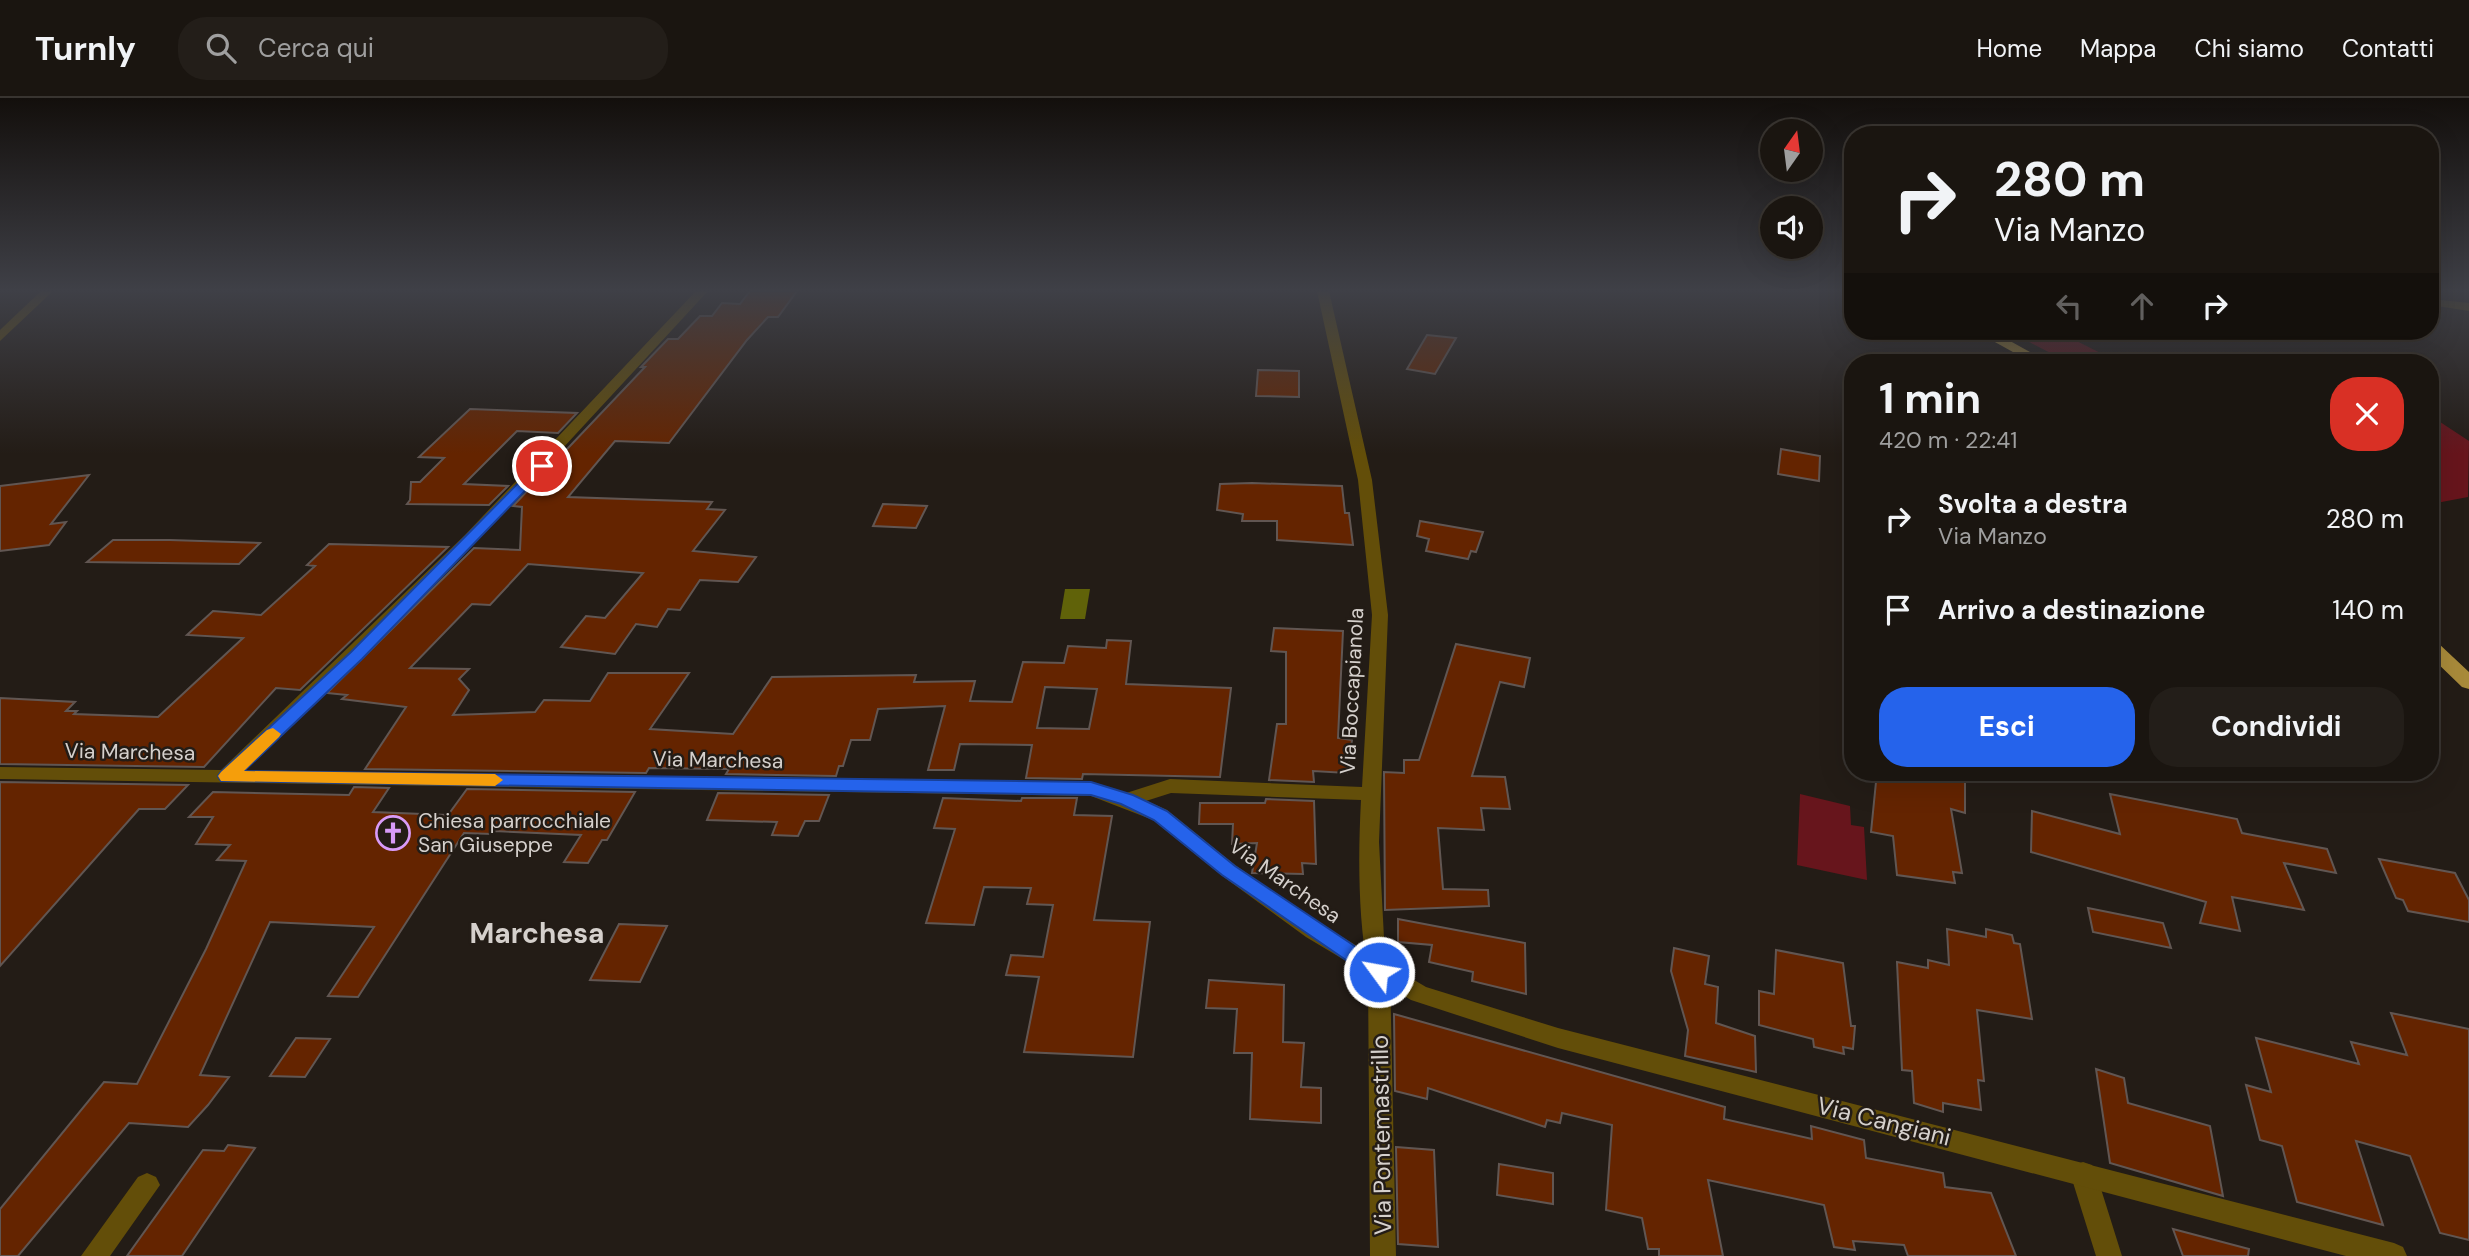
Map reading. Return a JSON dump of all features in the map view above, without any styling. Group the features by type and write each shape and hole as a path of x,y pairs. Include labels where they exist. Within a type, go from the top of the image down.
{"highway":[{"path":"2009,345 2026,354"},
{"path":"2439,654 2469,683"}],"street":[{"path":"227,776 356,655 507,503 653,345"},
{"name":"Via Boccapianola","path":"1335,345 1365,480 1381,615 1370,794 1373,938 1379,972"},
{"name":"Via Marchesa","path":"0,773 1091,789 1127,800 1160,816 1228,870 1379,972"},
{"path":"1127,800 1170,786 1370,794"},
{"name":"Via Cangiani","path":"1379,972 1419,995 1558,1038 2394,1256"},
{"name":"Via Pontemastrillo","path":"1379,972 1383,1256"},
{"path":"2084,1173 2109,1256"},
{"path":"94,1256 147,1185"}],"shaded area":[{"path":"2035,345 2085,345 2102,354 2053,354"},
{"path":"2439,421 2469,441 2468,497 2439,502"},
{"path":"1065,589 1090,589 1085,619 1060,619"},
{"path":"1800,794 1850,806 1851,825 1864,827 1867,880 1797,865"}],"building":[{"path":"662,345 743,345 669,443 615,441 568,497 712,502 707,509 725,510 693,551 756,557 738,582 700,580 680,610 668,609 657,627 636,624 615,654 561,647 586,616 605,618 643,573 528,564 490,605 472,604 410,668 469,669 459,679 469,690 453,715 535,712 544,700 590,701 608,673 689,673 650,729 733,734 772,677 916,675 914,682 975,681 970,701 1012,702 1023,662 1064,663 1068,646 1106,648 1107,640 1131,641 1126,684 1231,688 1220,777 1083,774 1082,779 1026,778 1032,745 960,744 954,770 928,770 945,706 878,709 870,740 851,740 843,766 839,766 836,776 726,774 729,769 649,768 646,773 365,769 406,707 342,699 347,695 327,693 474,548 520,550 522,507 513,506 645,367 641,367","holes":["1045,687 1097,689 1089,729 1037,728"]},
{"path":"1421,345 1452,345 1435,374 1407,369"},
{"path":"1258,370 1299,371 1299,397 1256,396"},
{"path":"470,409 577,413 558,433 517,431 464,484 508,486 489,505 407,504 410,500 411,482 420,482 444,458 419,457"},
{"path":"1781,449 1820,456 1819,481 1778,474"},
{"path":"89,475 51,524 66,522 49,545 0,551 0,486"},
{"path":"1220,484 1342,486 1353,545 1277,540 1277,521 1242,521 1243,514 1217,510"},
{"path":"883,504 927,506 916,528 873,526"},
{"path":"1420,521 1483,532 1476,552 1471,551 1468,559 1426,551 1429,539 1417,536"},
{"path":"113,540 260,543 239,564 87,562"},
{"path":"329,544 448,547 300,690 276,688 204,767 0,764 0,698 75,702 66,711 77,711 74,714 158,717 243,638 187,635 213,611 261,615 315,566 307,565"},
{"path":"1274,628 1343,631 1338,738 1352,740 1347,773 1313,771 1314,782 1269,780 1277,724 1286,724 1286,652 1271,651"},
{"path":"1456,644 1530,658 1524,687 1500,682 1472,776 1505,777 1510,809 1481,808 1484,830 1438,828 1443,889 1488,890 1489,906 1385,910 1384,772 1404,773 1404,760 1419,760"},
{"path":"1876,781 1965,781 1965,813 1951,809 1962,873 1953,872 1955,883 1897,875 1893,836 1871,832"},
{"path":"0,782 188,785 165,809 139,809 0,966"},
{"path":"354,787 389,788 373,812 448,815 467,789 635,792 607,840 602,840 588,863 564,862 581,835 494,831 492,834 464,833 358,997 328,996 374,927 270,922 200,1075 229,1077 208,1105 188,1127 129,1123 18,1256 0,1256 0,1209 104,1082 137,1084 206,949 246,861 217,860 230,845 196,844 213,817 189,817 213,792 349,795"},
{"path":"718,793 829,795 819,821 805,821 798,836 772,835 777,822 707,820"},
{"path":"2110,794 2237,819 2242,833 2327,849 2336,873 2284,863 2304,910 2232,897 2240,931 2200,923 2206,902 2031,852 2032,811 2120,834"},
{"path":"943,798 1021,801 1022,798 1077,798 1074,815 1112,816 1094,920 1150,922 1133,1057 1024,1052 1039,977 1006,975 1011,955 1043,957 1053,905 1027,904 1031,888 984,887 974,925 926,923 955,829 934,828"},
{"path":"1266,799 1314,801 1316,864 1302,863 1303,874 1252,873 1257,843 1232,844 1233,824 1199,824 1200,803 1265,803"},
{"path":"2379,859 2455,873 2469,900 2469,922 2408,911 2403,900 2396,898"},
{"path":"2088,908 2163,923 2171,948 2093,932"},
{"path":"1398,919 1525,943 1526,994 1472,981 1473,972 1429,962 1432,945 1398,942"},
{"path":"619,924 667,926 640,982 590,980"},
{"path":"1947,929 1986,937 1986,929 2012,935 2014,943 2020,944 2032,1019 1977,1010 1984,1081 1978,1080 1981,1110 1943,1103 1943,1112 1914,1103 1912,1071 1902,1070 1897,962 1928,968 1928,960 1949,965"},
{"path":"1674,948 1709,956 1705,984 1718,987 1716,1023 1755,1036 1756,1072 1685,1056 1688,1030 1671,971"},
{"path":"1776,950 1843,963 1851,1026 1855,1026 1853,1049 1843,1047 1844,1054 1814,1047 1813,1039 1759,1025 1759,991 1774,994"},
{"path":"1209,980 1284,985 1283,1042 1304,1043 1301,1087 1321,1088 1321,1123 1250,1119 1252,1053 1234,1053 1237,1009 1206,1008"},
{"path":"2391,1013 2469,1029 2469,1240 2440,1233 2410,1156 2356,1141 2383,1225 2297,1202 2282,1146 2260,1140 2246,1085 2271,1092 2256,1038 2359,1064 2351,1042 2407,1055"},
{"path":"1394,1014 1725,1107 1724,1119 1812,1139 1811,1126 1864,1140 1866,1158 1943,1173 1945,1187 1991,1193 2016,1256 1908,1256 1904,1245 1853,1241 1855,1250 1834,1247 1824,1205 1708,1180 1723,1256 1659,1256 1659,1249 1648,1249 1642,1218 1606,1210 1612,1125 1562,1113 1560,1123 1547,1120 1545,1127 1428,1088 1427,1099 1395,1091"},
{"path":"296,1038 330,1039 305,1077 270,1076"},
{"path":"2096,1069 2124,1078 2128,1103 2210,1126 2223,1196 2110,1163"},
{"path":"228,1145 255,1148 182,1256 127,1256 203,1150 224,1151"},
{"path":"1396,1147 1434,1150 1438,1247 1398,1244"},
{"path":"1499,1164 1553,1173 1553,1204 1497,1195"},
{"path":"2173,1229 2249,1249 2248,1256 2183,1256"}],"slow traffic":[{"path":"273,734 227,776 495,780"}],"place":[{"name":"Chiesa parrocchiale San Giuseppe","path":"393,833"}],"district":[{"name":"Marchesa","path":"537,933"}],"route":[{"path":"542,466 356,655 227,776 1091,789 1127,800 1160,816 1228,870 1314,931 1379,972"}]}
